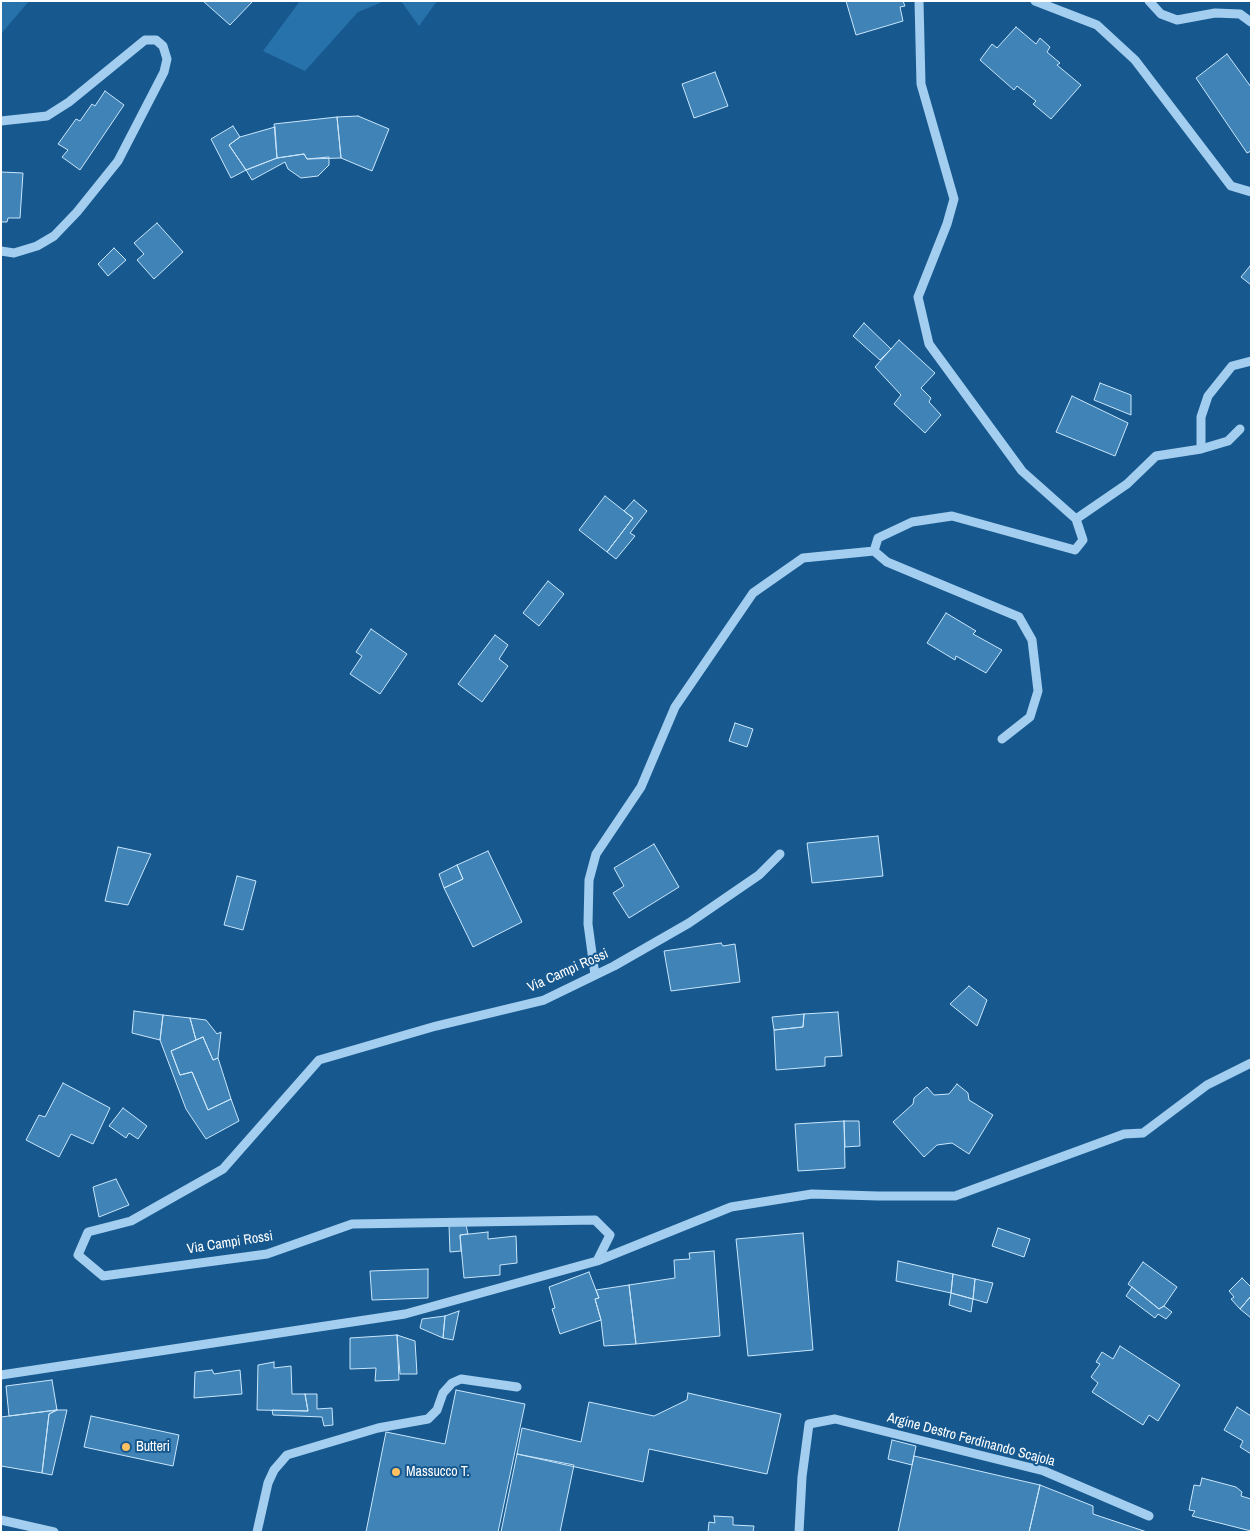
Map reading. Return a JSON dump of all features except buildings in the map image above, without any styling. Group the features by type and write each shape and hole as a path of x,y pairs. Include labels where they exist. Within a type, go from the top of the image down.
{"street":[{"path":"874,551 878,538 912,522 952,516 1075,550 1084,540 1076,519 1022,471 929,344 918,297 947,224 954,198 921,84 919,1"},
{"path":"1035,1 1097,25 1135,60 1231,186 1251,192"},
{"path":"1149,1 1161,14 1177,20 1215,13 1240,14 1251,22"},
{"path":"1,121 47,116 69,102 145,40 156,40 163,46 167,59 164,72 112,168 77,212 54,236 37,246 14,253 1,251"},
{"path":"1201,449 1201,417 1208,396 1232,366 1251,361"},
{"path":"1076,519 1127,484 1156,456 1201,449 1228,441 1240,429"},
{"path":"595,975 588,924 589,880 596,854 641,787 675,706 753,593 803,558 874,551 887,562 1019,617 1032,640 1038,692 1030,717 1002,739"},
{"name":"Via Campi Rossi","path":"597,1261 610,1235 595,1220 352,1224 267,1254 103,1276 78,1255 88,1232 131,1221 223,1169 319,1060 436,1026 544,1000 595,975 689,923 759,875 780,854"},
{"path":"1,1375 405,1314 597,1261 731,1207 812,1194 954,1196 1124,1134 1143,1133 1207,1085 1251,1063"},
{"path":"257,1532 268,1483 274,1470 287,1455 378,1428 428,1418 438,1410 443,1393 452,1383 461,1379 517,1387"},
{"name":"Argine Destro Ferdinando Scajola","path":"800,1532 802,1477 809,1424 835,1419 1044,1470 1149,1516"},
{"path":"1,1520 54,1532"}],"shaded area":[{"path":"1,1 29,1 1,34"},
{"path":"300,1 385,1 358,12 305,71 263,51"},
{"path":"401,1 437,1 419,26"}],"place":[{"name":"Butteri","path":"126,1447"},
{"name":"Massucco T.","path":"396,1472"}]}
